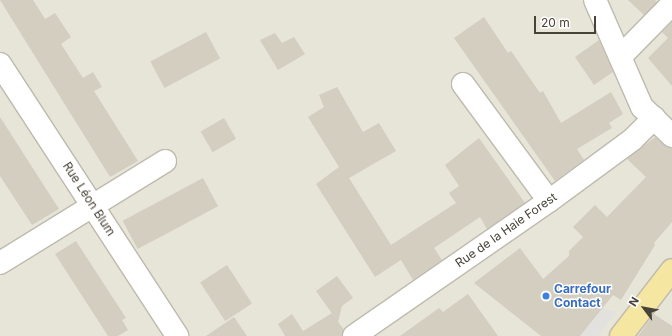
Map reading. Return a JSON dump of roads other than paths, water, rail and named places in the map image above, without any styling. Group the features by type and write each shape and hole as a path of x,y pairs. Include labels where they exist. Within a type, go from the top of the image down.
{"main road":[{"path":"621,336 669,280"}],"street":[{"path":"595,0 642,107 672,136"},
{"path":"620,57 672,4"},
{"name":"Rue Léon Blum","path":"0,64 93,204 177,336"},
{"path":"463,84 549,201"},
{"name":"Rue de la Haie Forest","path":"354,336 549,201 633,139 654,118"},
{"path":"0,263 93,204 165,161"}],"place":[{"name":"Carrefour Contact","path":"546,296"}]}
